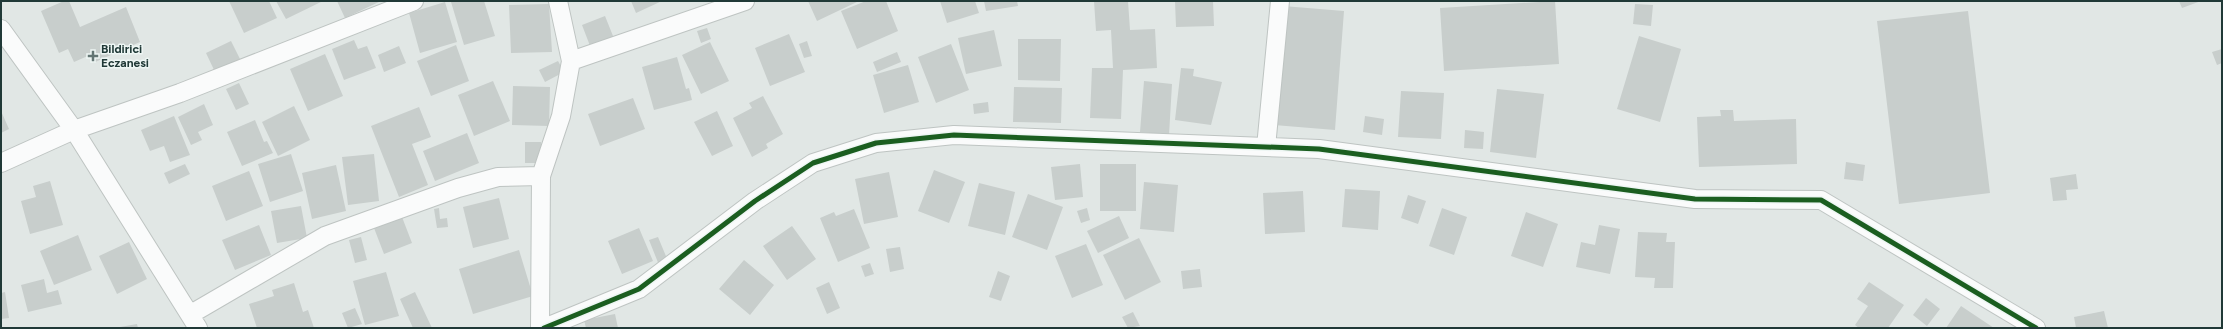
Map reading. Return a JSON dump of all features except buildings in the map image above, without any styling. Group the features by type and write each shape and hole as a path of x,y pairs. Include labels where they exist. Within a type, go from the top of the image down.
{"street":[{"path":"1,163 74,130 180,93 414,1"},
{"path":"540,328 541,176 561,116 571,61 558,1"},
{"path":"571,61 745,1"},
{"path":"1266,147 1280,1"},
{"path":"1,29 74,130 195,321 324,236 458,188 498,177 541,176"},
{"path":"544,328 639,289 756,201 813,164 876,143 954,135 1319,149 1695,199 1821,200 2036,328"}],"cycle path":[{"path":"544,328 639,289 755,201 813,163 876,143 954,135 1319,149 1695,199 1821,200 2036,328"}],"place":[{"name":"Bildirici Eczanesi","path":"93,56"}]}
